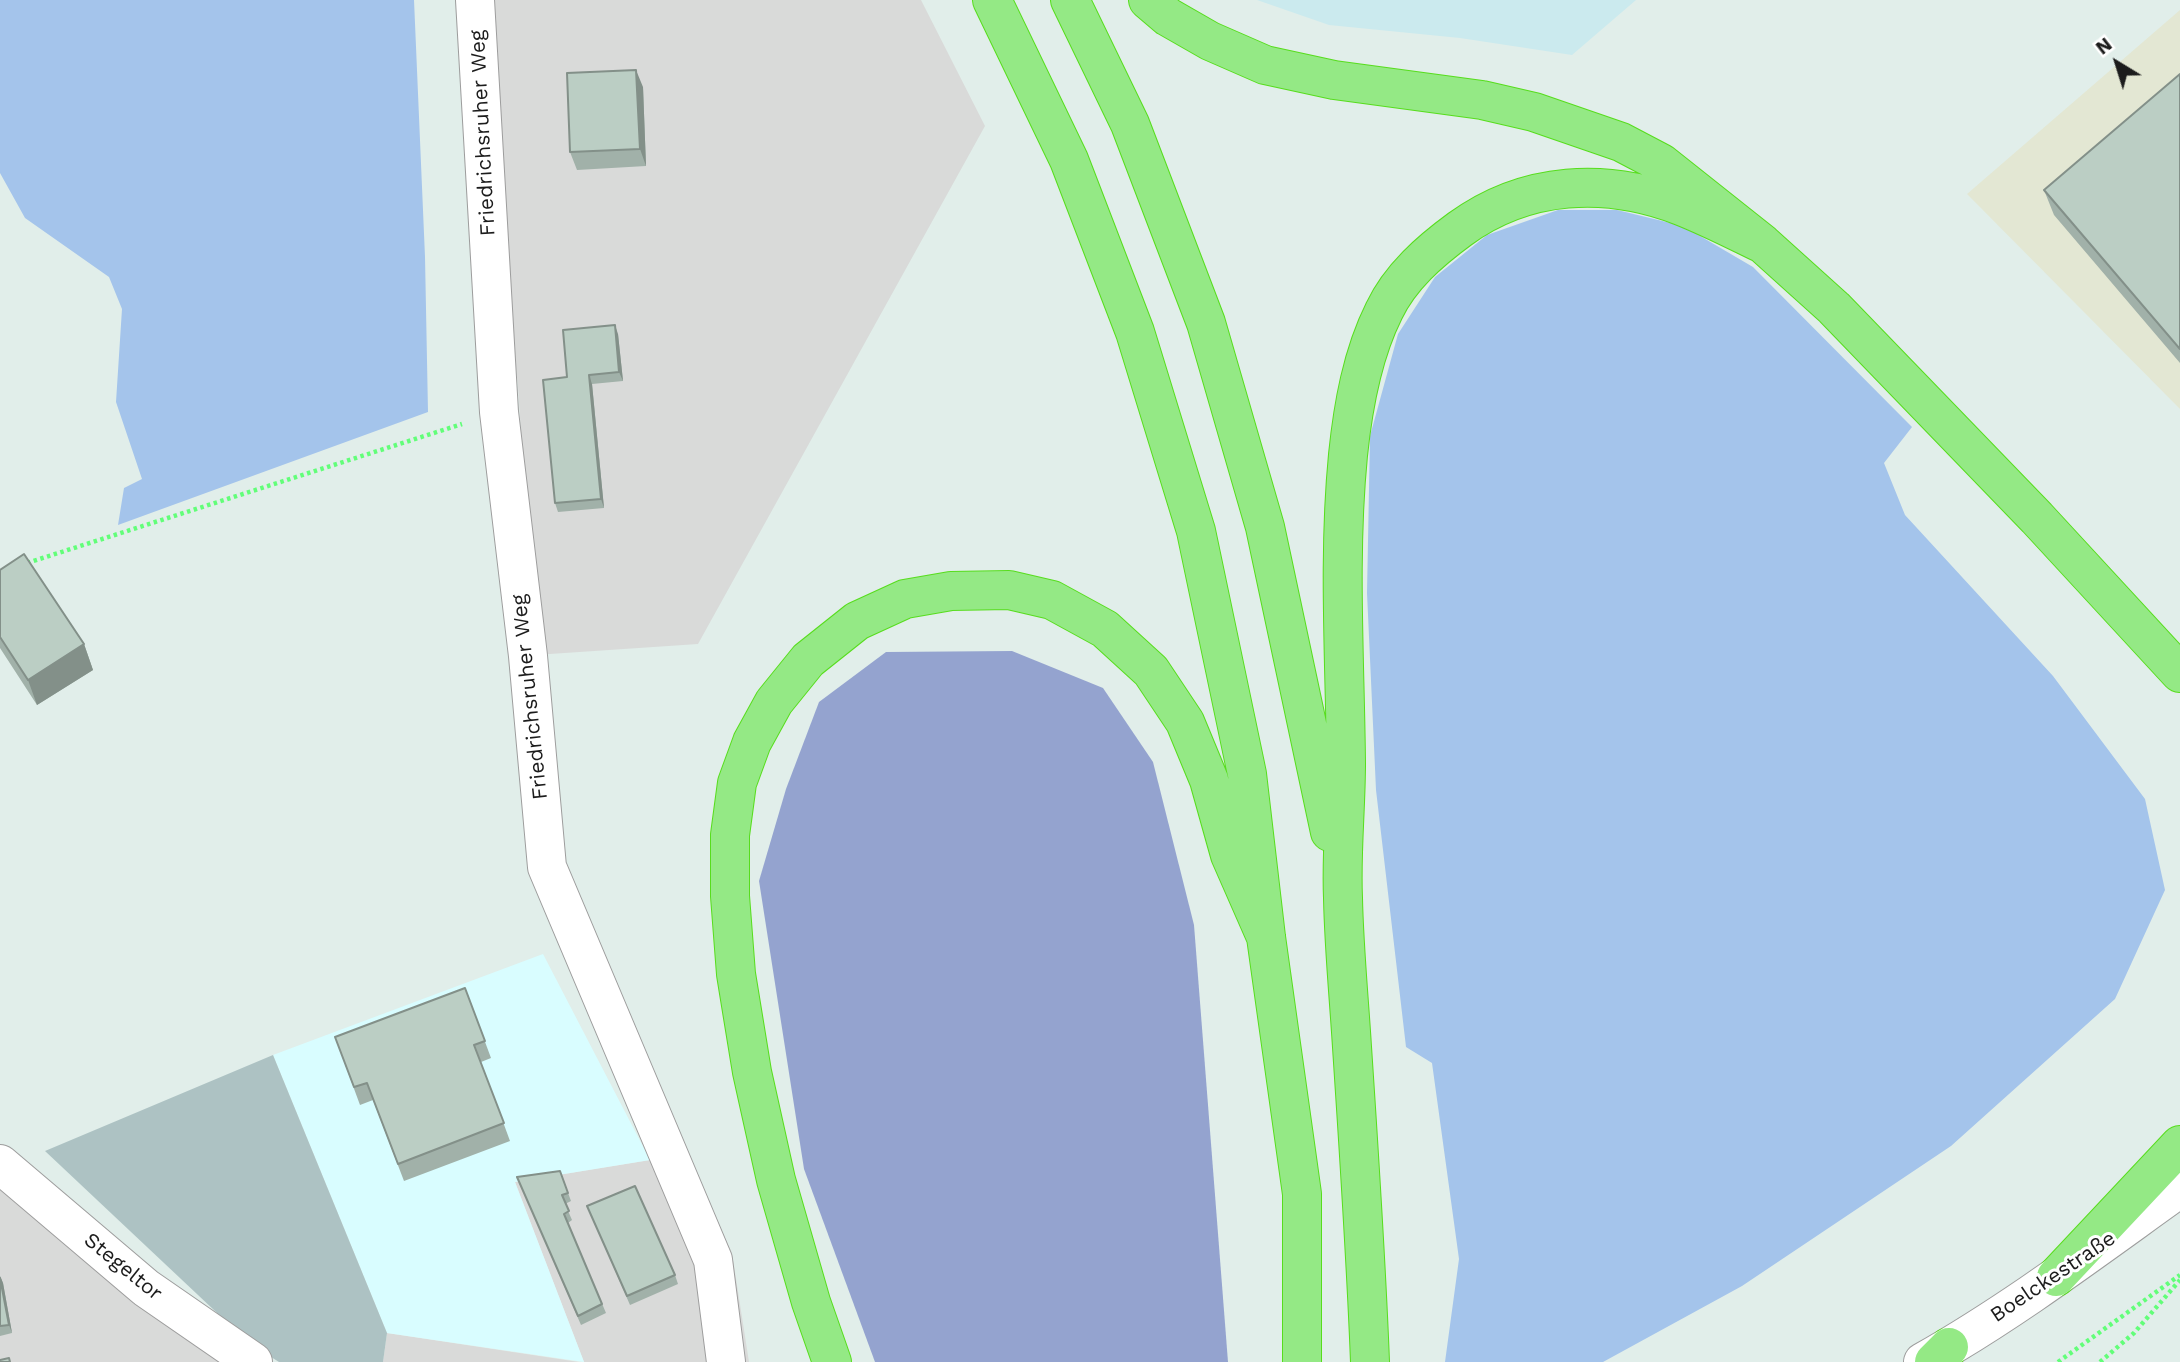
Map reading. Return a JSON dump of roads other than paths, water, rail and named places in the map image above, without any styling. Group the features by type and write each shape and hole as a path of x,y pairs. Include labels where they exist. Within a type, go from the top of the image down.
{"highway":[{"path":"992,0 1069,160 1135,332 1196,531 1247,774 1266,937 1302,1194 1302,1362"},
{"path":"1070,0 1130,124 1206,323 1265,527 1343,896"},
{"path":"1148,0 1168,17 1210,41 1265,65 1334,79 1482,100 1534,112 1621,142 1661,163 1763,244 1869,342 2180,673"},
{"path":"1370,1362 1343,896 1346,766 1341,570 1350,434 1369,346 1385,308 1414,268 1441,243 1471,221 1505,204 1541,192 1590,186 1633,191 1681,206 1763,244"},
{"path":"832,1362 810,1303 776,1180 752,1072 736,974 730,896 730,835 737,783 752,742 774,702 808,660 857,621 905,599 951,590 1009,590 1052,600 1104,629 1151,671 1185,722 1209,780 1230,855 1266,937"},
{"path":"2056,1277 2180,1145"}],"street":[{"name":"Friedrichsruher Weg","path":"475,0 499,412 528,656 547,867 713,1259 726,1362"},
{"name":"Stegeltor","path":"0,1164 146,1288 253,1362"},
{"name":"Boelckestraße","path":"1935,1357 2056,1277 2180,1188"}]}
